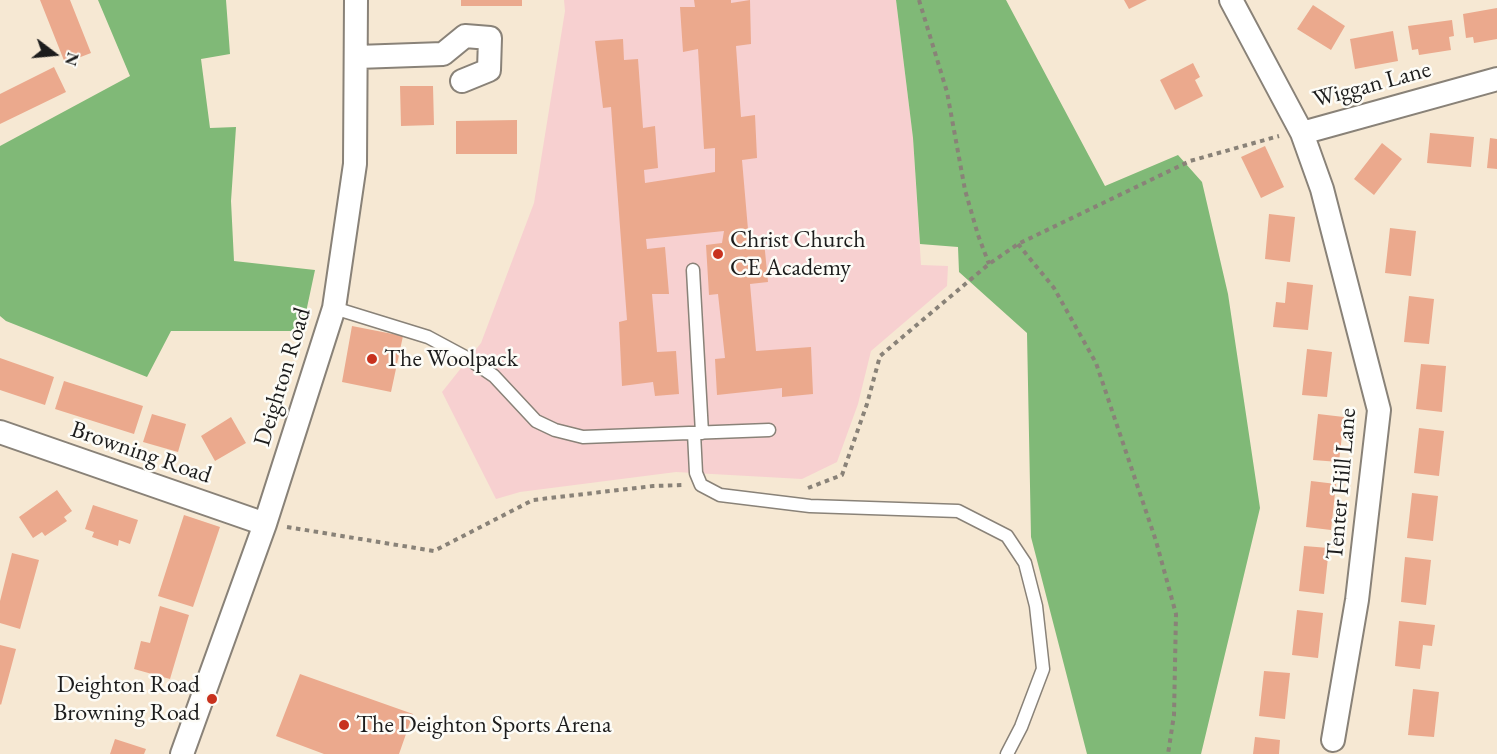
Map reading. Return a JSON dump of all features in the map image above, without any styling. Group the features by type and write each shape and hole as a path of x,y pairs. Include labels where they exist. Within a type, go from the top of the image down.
{"street":[{"name":"Deighton Road","path":"182,754 265,524 334,308 355,164 356,0"},
{"name":"Wiggan Lane","path":"1231,0 1302,132 1497,79"},
{"path":"357,57 443,54 465,36 490,38 489,70 462,81"},
{"name":"Tenter Hill Lane","path":"1302,132 1322,189 1379,410 1358,600 1334,740"},
{"name":"Browning Road","path":"0,432 265,524"}],"lane":[{"path":"693,270 698,433 696,473 701,485 720,495 810,506 958,512 1007,536 1025,563 1036,606 1043,669 1021,726 1007,754"},
{"path":"334,308 428,337 459,353 494,376 536,421 555,430 583,437 769,430"}],"path":[{"path":"919,0 947,92 965,190 989,264"},
{"path":"1168,754 1173,716 1176,614 1156,542 1096,363 1054,288 1018,244 1190,161 1302,132"},
{"path":"265,524 434,551"}],"shaded area":[{"name":"Christ Church CE Academy","path":"564,0 896,0 913,138 921,265 948,266 947,286 871,351 858,404 837,462 802,479 676,472 520,492 496,499 442,392 481,343 534,203 565,11"}],"green space":[{"path":"98,0 226,0 230,54 201,59 210,128 236,127 231,201 234,261 315,270 302,331 171,331 147,377 6,321 0,316 0,146 130,76"},
{"path":"896,0 1006,0 1105,186 1178,155 1202,182 1228,294 1260,508 1201,754 1087,754 1031,537 1027,333 959,272 958,247 920,244 913,138"}],"building":[{"path":"40,0 70,0 91,53 65,63"},
{"path":"461,0 522,0 522,6 461,6"},
{"path":"694,0 731,0 731,3 750,0 751,44 736,46 741,117 755,115 757,158 742,160 749,241 764,241 768,282 750,284 756,351 811,347 813,394 782,397 782,388 717,395 715,359 725,358 718,294 709,295 706,245 722,243 724,231 646,239 647,249 665,247 669,294 652,294 657,352 676,351 679,394 655,396 653,382 622,386 619,322 627,320 611,107 603,108 595,41 623,39 624,60 638,59 643,128 655,126 658,168 644,170 645,183 715,172 715,148 704,149 698,49 683,52 680,7 695,7"},
{"path":"1124,0 1147,0 1129,9"},
{"path":"1313,5 1345,26 1331,50 1297,29"},
{"path":"1497,8 1497,39 1474,43 1473,37 1466,38 1463,14"},
{"path":"1452,20 1454,36 1449,37 1451,50 1419,55 1418,49 1412,50 1408,26"},
{"path":"1393,31 1398,61 1355,69 1350,39"},
{"path":"1193,63 1200,77 1195,80 1203,96 1175,110 1160,80"},
{"path":"54,67 66,92 0,124 0,94"},
{"path":"400,86 433,86 434,125 401,126"},
{"path":"517,120 517,154 456,154 456,121"},
{"path":"1430,133 1474,137 1471,167 1427,163"},
{"path":"1490,138 1497,139 1497,169 1487,168"},
{"path":"1382,143 1402,159 1374,195 1354,179"},
{"path":"1265,146 1284,187 1261,198 1241,157"},
{"path":"1269,214 1295,217 1290,262 1265,259"},
{"path":"1390,228 1416,231 1411,276 1385,273"},
{"path":"1287,282 1313,285 1308,330 1273,327 1276,302 1285,303"},
{"path":"1409,296 1434,299 1429,344 1404,342"},
{"name":"The Woolpack","path":"352,326 403,336 391,392 342,382"},
{"path":"1307,349 1332,352 1327,397 1302,395"},
{"path":"0,358 54,377 45,405 0,390"},
{"path":"1421,364 1446,366 1442,412 1416,409"},
{"path":"64,381 143,406 134,434 55,409"},
{"path":"152,414 186,424 178,452 143,442"},
{"path":"1318,414 1344,417 1339,462 1313,460"},
{"path":"231,417 246,443 215,461 201,436"},
{"path":"1419,428 1444,431 1439,476 1414,473"},
{"path":"1311,481 1336,484 1331,530 1306,527"},
{"path":"57,490 72,511 64,517 67,521 45,536 42,532 33,538 19,517"},
{"path":"1412,493 1438,496 1433,541 1407,538"},
{"path":"93,505 138,520 130,544 119,540 118,546 92,537 94,532 85,529"},
{"path":"184,515 220,527 193,607 158,596"},
{"path":"1304,546 1329,548 1324,594 1299,591"},
{"path":"12,553 39,560 20,629 0,623 0,601"},
{"path":"1405,557 1431,560 1426,605 1401,602"},
{"path":"160,606 189,615 170,679 134,669 141,641 150,643"},
{"path":"1297,610 1323,613 1318,658 1292,655"},
{"path":"1399,621 1435,625 1432,646 1423,645 1420,669 1395,666"},
{"path":"0,645 16,649 1,705 0,704"},
{"path":"1264,671 1290,673 1285,719 1259,716"},
{"name":"The Deighton Sports Arena","path":"300,674 413,714 399,754 324,754 276,736"},
{"path":"1413,689 1439,692 1434,737 1408,735"},
{"path":"1255,737 1280,740 1279,754 1253,754"},
{"path":"115,739 146,749 144,754 110,754"}],"place":[{"name":"Christ Church CE Academy","path":"718,254"},
{"name":"The Woolpack","path":"372,359"},
{"name":"Deighton Road Browning Road","path":"212,699"},
{"name":"The Deighton Sports Arena","path":"344,725"}]}
